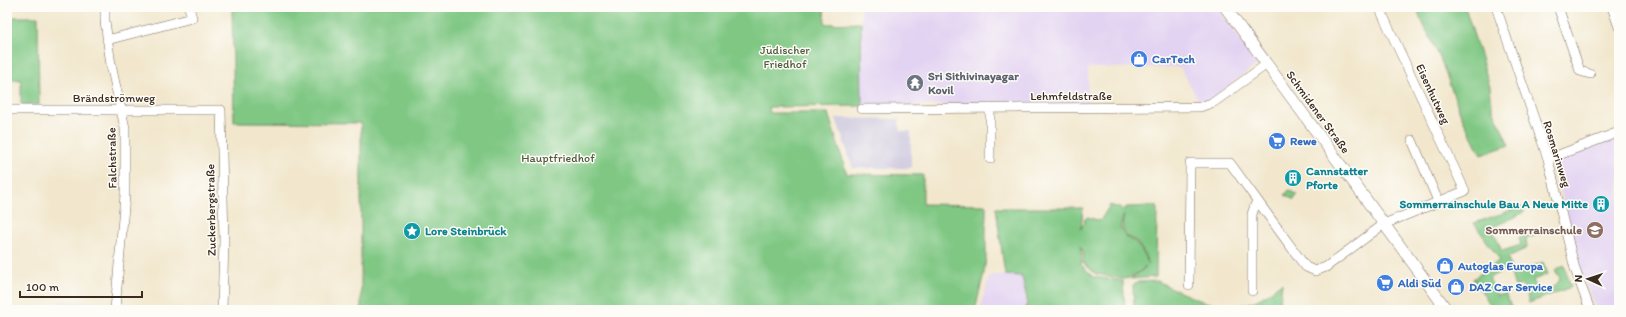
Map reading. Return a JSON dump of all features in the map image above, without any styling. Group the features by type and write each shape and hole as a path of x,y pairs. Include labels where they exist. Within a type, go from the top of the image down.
{"main road":[{"name":"Schmidener Straße","path":"1225,7 1447,310"}],"street":[{"name":"Falchstraße","path":"105,7 107,40 120,110 125,128 125,195 116,310"},
{"path":"107,40 192,18 189,7"},
{"name":"Eisenhutweg","path":"1379,7 1465,191 1438,201"},
{"name":"Rosmarinweg","path":"1496,7 1548,159 1575,269 1590,310"},
{"path":"1558,7 1580,72 1590,74"},
{"path":"1612,7 1619,27"},
{"name":"Lehmfeldstraße","path":"862,109 1200,108 1214,102 1267,64"},
{"path":"990,108 990,159"},
{"name":"Brändströmweg","path":"7,110 221,110"},
{"name":"Zuckerbergstraße","path":"221,110 224,241 222,310"},
{"path":"1548,159 1619,132"},
{"path":"1189,285 1190,163 1230,162 1302,262 1315,271 1326,267 1384,224 1438,201 1412,140"},
{"path":"1252,291 1252,214 1257,200"}],"shaded area":[{"path":"861,7 1217,7 1258,64 1212,98 1200,103 1180,67 1088,68 1088,103 862,106"},
{"path":"836,118 899,119 900,131 911,131 911,168 853,168"},
{"name":"Sommerrainschule","path":"1619,137 1619,310 1596,310 1579,267 1554,162"},
{"path":"990,275 1022,276 1025,288 1026,310 979,310"},
{"path":"60,301 109,304 108,310 61,310"}],"green space":[{"name":"Hauptfriedhof","path":"232,7 824,7 825,24 861,23 862,106 769,107 770,113 828,113 847,174 923,175 923,204 986,205 986,258 975,310 361,310 361,123 234,122"},
{"path":"1415,7 1465,7 1490,87 1492,107 1509,145 1481,155 1461,115 1440,58"},
{"path":"7,17 38,17 39,105 21,104 21,80 7,80"},
{"path":"1289,190 1297,195 1294,200 1285,195"},
{"path":"1110,205 1125,210 1126,207 1157,206 1156,277 1131,279 1147,266 1130,278 1123,279 1096,274 1083,263 1084,253 1080,246 1082,254 1081,265 1094,277 1123,281 1125,310 1026,310 1027,299 1022,276 1005,275 996,208 1083,208 1081,229 1085,219 1088,217 1100,221","holes":["1124,214 1122,227 1126,236 1136,241 1143,251 1149,265 1142,251 1135,242 1125,236 1120,227"]},
{"path":"1521,207 1525,211 1495,226 1494,233 1502,251 1521,245 1519,238 1543,230 1545,232 1526,239 1527,248 1508,257 1512,274 1543,262 1548,274 1533,280 1538,292 1553,287 1559,281 1560,278 1555,270 1564,265 1571,287 1529,303 1525,289 1521,285 1515,287 1509,267 1489,278 1497,296 1505,293 1511,307 1515,310 1494,310 1473,279 1500,260 1474,223"},
{"path":"1157,281 1194,298 1220,305 1233,306 1246,304 1259,299 1282,283 1279,310 1134,310 1133,285 1138,282"}],"place":[{"name":"CarTech","path":"1139,59"},
{"name":"Sri Sithivinayagar Kovil","path":"915,83"},
{"name":"Rewe","path":"1277,141"},
{"name":"Cannstatter Pforte","path":"1293,178"},
{"name":"Sommerrainschule Bau A Neue Mitte","path":"1601,204"},
{"name":"Sommerrainschule","path":"1595,230"},
{"name":"Lore Steinbrück","path":"412,231"},
{"name":"Autoglas Europa","path":"1445,266"},
{"name":"Aldi Süd","path":"1385,283"},
{"name":"DAZ Car Service","path":"1456,287"}],"park label":[{"name":"Jüdischer Friedhof","path":"785,57"}]}
